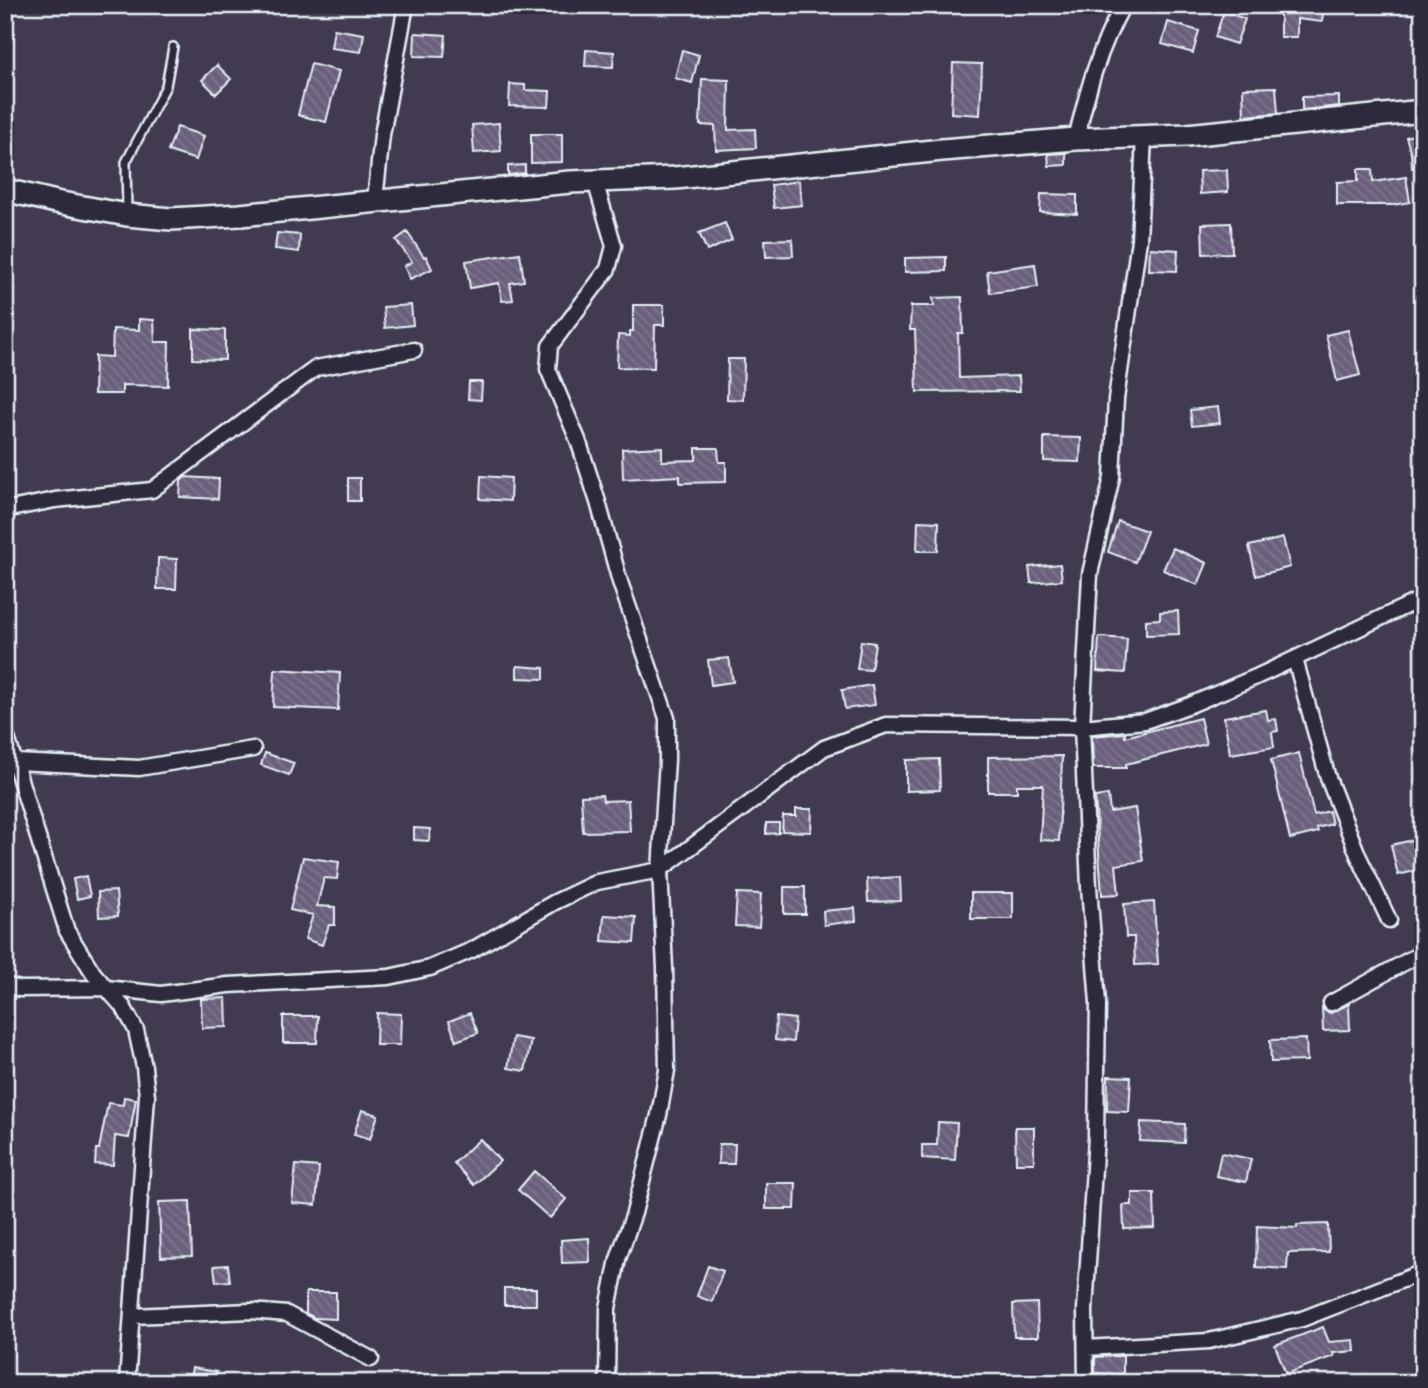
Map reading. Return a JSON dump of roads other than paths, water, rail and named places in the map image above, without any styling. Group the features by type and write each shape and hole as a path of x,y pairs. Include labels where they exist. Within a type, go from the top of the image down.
{"street":[{"path":"375,200 382,135 406,5"},
{"path":"1076,139 1090,78 1123,5"},
{"path":"5,190 127,215 171,219 240,215 594,181 675,178 942,150 1076,139 1187,135 1423,111"},
{"path":"1086,1383 1087,1284 1096,1137 1098,1003 1089,887 1082,727 1090,574 1112,477 1116,399 1139,240 1144,137"},
{"path":"594,181 614,246 608,269 550,346 548,369 578,440 621,582 667,718 660,870 667,1070 659,1115 634,1213 618,1259 608,1308 607,1383"},
{"path":"5,510 80,497 152,490 316,368 414,350"},
{"path":"5,985 20,989 106,988 161,994 228,985 389,977 430,968 472,950 555,902 597,882 660,870 824,748 886,725 1082,727 1145,721 1166,715 1295,659 1423,598"},
{"path":"1295,659 1328,778 1358,855 1389,920"},
{"path":"5,730 66,931 94,974 124,1008 136,1030 144,1067 147,1096 127,1383"},
{"path":"16,762 139,768 253,749"},
{"path":"1331,1003 1418,955 1423,958"},
{"path":"1086,1348 1209,1341 1301,1319 1423,1272"},
{"path":"132,1316 251,1311 288,1314 371,1359"}],"lane":[{"path":"127,215 126,162 166,86 173,47"}]}
